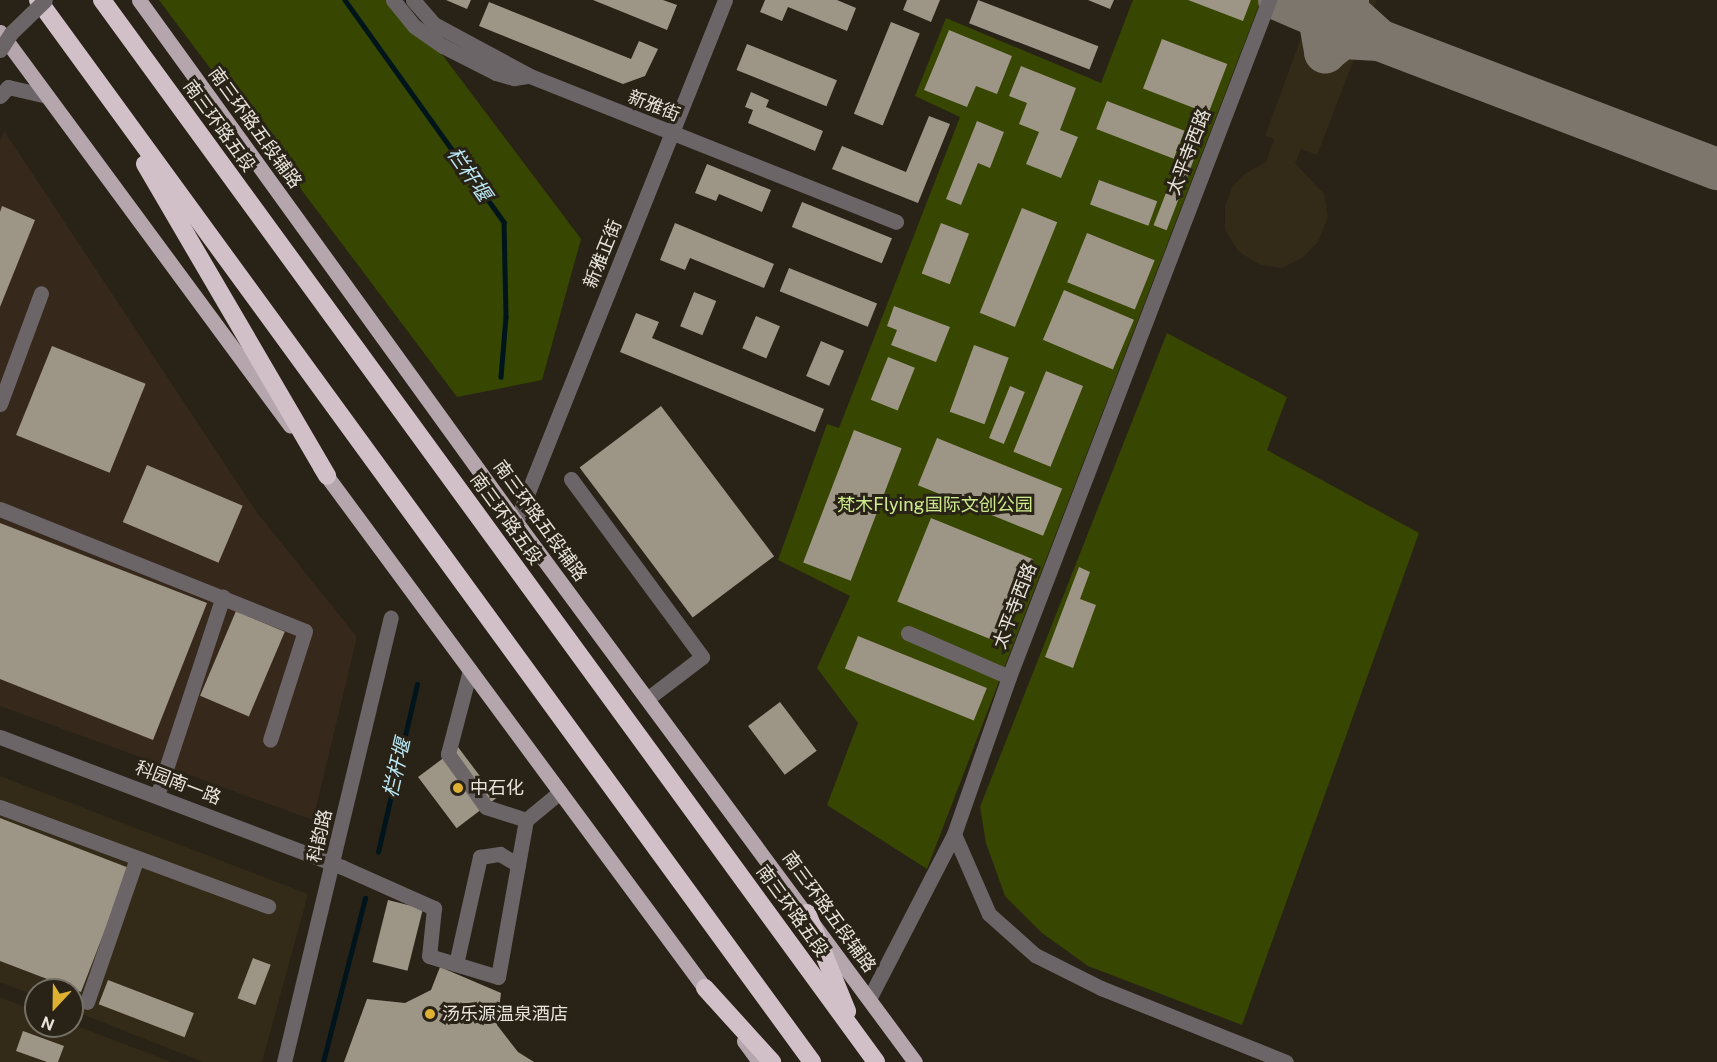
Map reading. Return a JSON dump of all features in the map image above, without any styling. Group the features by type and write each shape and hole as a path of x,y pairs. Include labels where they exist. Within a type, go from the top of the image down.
{"highway":[{"path":"38,0 812,1062"},
{"name":"南三环路五段","path":"102,0 876,1062"},
{"path":"94,77 327,476"},
{"path":"807,913 859,1038"},
{"path":"705,988 772,1062"}],"main road":[{"name":"南三环路五段辅路","path":"139,0 516,522 915,1062"},
{"path":"0,32 759,1062"}],"street":[{"path":"0,50 11,33 45,0"},
{"path":"393,0 414,26 443,46 496,73 514,78 530,76"},
{"name":"新雅街","path":"413,0 435,24 530,76 896,222"},
{"name":"新雅正街","path":"516,522 725,0"},
{"name":"太平寺西路","path":"869,999 954,834 1009,676 1269,0"},
{"path":"0,96 8,87 47,96"},
{"path":"0,404 41,292"},
{"path":"571,479 702,657 647,699"},
{"path":"0,508 305,631 270,740"},
{"path":"158,796 222,597"},
{"name":"科韵路","path":"284,1062 338,865 391,618"},
{"path":"908,633 1009,676"},
{"path":"470,670 448,754 486,807 526,820"},
{"name":"科园南一路","path":"0,737 338,865 434,908 429,956 456,964"},
{"path":"518,865 500,854 480,857 456,964 498,977 518,865 526,820 560,792"},
{"path":"0,807 268,906"},
{"path":"954,834 989,914 1035,955 1101,988 1286,1062"},
{"path":"87,1002 137,858"}],"shaded area":[{"path":"1315,0 1377,0 1317,155 1301,149 1295,163 1324,194 1328,217 1318,242 1302,258 1282,268 1260,265 1238,251 1225,230 1225,207 1232,187 1246,173 1266,162 1274,139 1265,136"},
{"path":"4,131 258,514 357,637 313,820 0,706 0,141"},
{"path":"0,776 308,894 262,1062 203,1062 84,1015 84,978 24,978 24,991 0,982"},
{"path":"0,997 24,1006 24,1038 84,1038 84,1029 171,1062 0,1062"}],"green space":[{"path":"159,0 401,0 581,239 542,380 457,397"},
{"name":"梵木Flying国际文创公园","path":"1133,0 1261,0 927,869 827,805 858,723 817,668 850,596 778,560 827,424 839,428 960,117 915,96 946,18 1101,83"},
{"path":"1167,333 1287,397 1267,450 1419,533 1242,1025 1088,966 1042,933 1005,896 986,843 980,807"}],"building":[{"path":"446,0 471,0 467,9"},
{"path":"593,0 663,0 677,5 667,30"},
{"path":"765,0 837,0 856,8 847,31 788,7 782,21 760,12"},
{"path":"907,0 940,0 931,22 903,10"},
{"path":"978,0 1098,46 1089,70 969,23"},
{"path":"1088,0 1114,0 1110,9"},
{"path":"1188,0 1251,0 1243,21"},
{"path":"489,2 631,59 639,41 658,49 645,76 623,84 479,26"},
{"path":"891,22 920,34 883,125 854,114"},
{"path":"949,30 1012,56 997,94 976,86 967,107 924,90"},
{"path":"1162,39 1227,64 1208,114 1143,88"},
{"path":"747,44 837,80 826,106 737,70"},
{"path":"1021,66 1076,88 1060,130 1078,137 1061,178 1026,164 1039,132 1019,124 1027,103 1009,96"},
{"path":"751,92 769,100 766,107 823,131 815,151 748,123 753,110 745,107"},
{"path":"1107,101 1184,131 1174,159 1096,129"},
{"path":"929,116 950,124 918,203 832,169 842,146 906,172"},
{"path":"977,121 1004,132 990,168 978,163 961,205 946,199"},
{"path":"1184,146 1197,151 1167,230 1154,225"},
{"path":"707,164 771,190 762,212 719,194 716,201 695,193"},
{"path":"1099,180 1157,201 1148,226 1090,204"},
{"path":"802,202 892,238 882,263 792,227"},
{"path":"2,206 35,220 0,307 0,212"},
{"path":"1022,208 1057,222 1015,327 980,313"},
{"path":"675,223 774,264 764,288 690,258 685,270 660,260"},
{"path":"941,223 969,234 950,284 922,273"},
{"path":"1087,233 1155,260 1135,309 1067,282"},
{"path":"789,268 877,304 868,327 780,291"},
{"path":"1064,290 1134,320 1113,369 1043,340"},
{"path":"694,292 716,301 702,335 680,326"},
{"path":"894,306 950,327 936,362 891,345 897,330 887,326"},
{"path":"636,313 659,322 652,338 824,409 815,432 620,352"},
{"path":"756,316 780,326 766,358 742,348"},
{"path":"821,341 844,351 829,386 806,376"},
{"path":"974,345 1009,358 984,424 950,412"},
{"path":"52,346 146,384 110,473 16,435"},
{"path":"888,357 915,368 898,411 871,400"},
{"path":"1046,371 1083,386 1050,467 1013,452"},
{"path":"1010,386 1025,392 1004,444 989,438"},
{"path":"661,406 774,556 693,618 580,467"},
{"path":"854,430 902,448 851,581 803,563"},
{"path":"937,438 1062,489 1043,536 918,485"},
{"path":"147,465 243,506 219,563 123,522"},
{"path":"931,518 1033,559 999,643 897,601"},
{"path":"0,523 207,603 153,740 0,679"},
{"path":"1079,567 1090,572 1080,599 1096,605 1073,668 1045,657"},
{"path":"236,611 285,632 249,716 200,696"},
{"path":"858,636 987,688 974,721 845,668"},
{"path":"780,702 817,751 785,775 748,726"},
{"name":"中石化","path":"458,747 497,798 457,828 418,777"},
{"path":"0,818 129,868 84,984 84,978 44,978 0,961"},
{"path":"388,900 423,909 407,971 373,962"},
{"path":"253,958 271,965 255,1005 238,998"},
{"name":"汤乐源温泉酒店","path":"440,967 501,993 497,1025 518,1052 534,1062 344,1062 367,999 405,1003 431,990"},
{"path":"108,980 194,1013 185,1037 99,1004"},
{"path":"23,1031 24,1038 42,1038 64,1046 58,1062 47,1062 16,1051"}],"waterway":[{"name":"栏杆堰","path":"345,0 504,222 506,317 501,377"},
{"name":"栏杆堰","path":"378,852 417,684"},
{"name":"栏杆堰","path":"323,1062 365,898"}],"taxiway":[{"path":"1279,0 1319,17 1325,52"},
{"path":"1348,0 1348,12 1379,40"},
{"path":"1325,52 1342,38 1379,40 1717,169"}],"place":[{"name":"中石化","path":"458,788"},
{"name":"汤乐源温泉酒店","path":"430,1014"}]}
